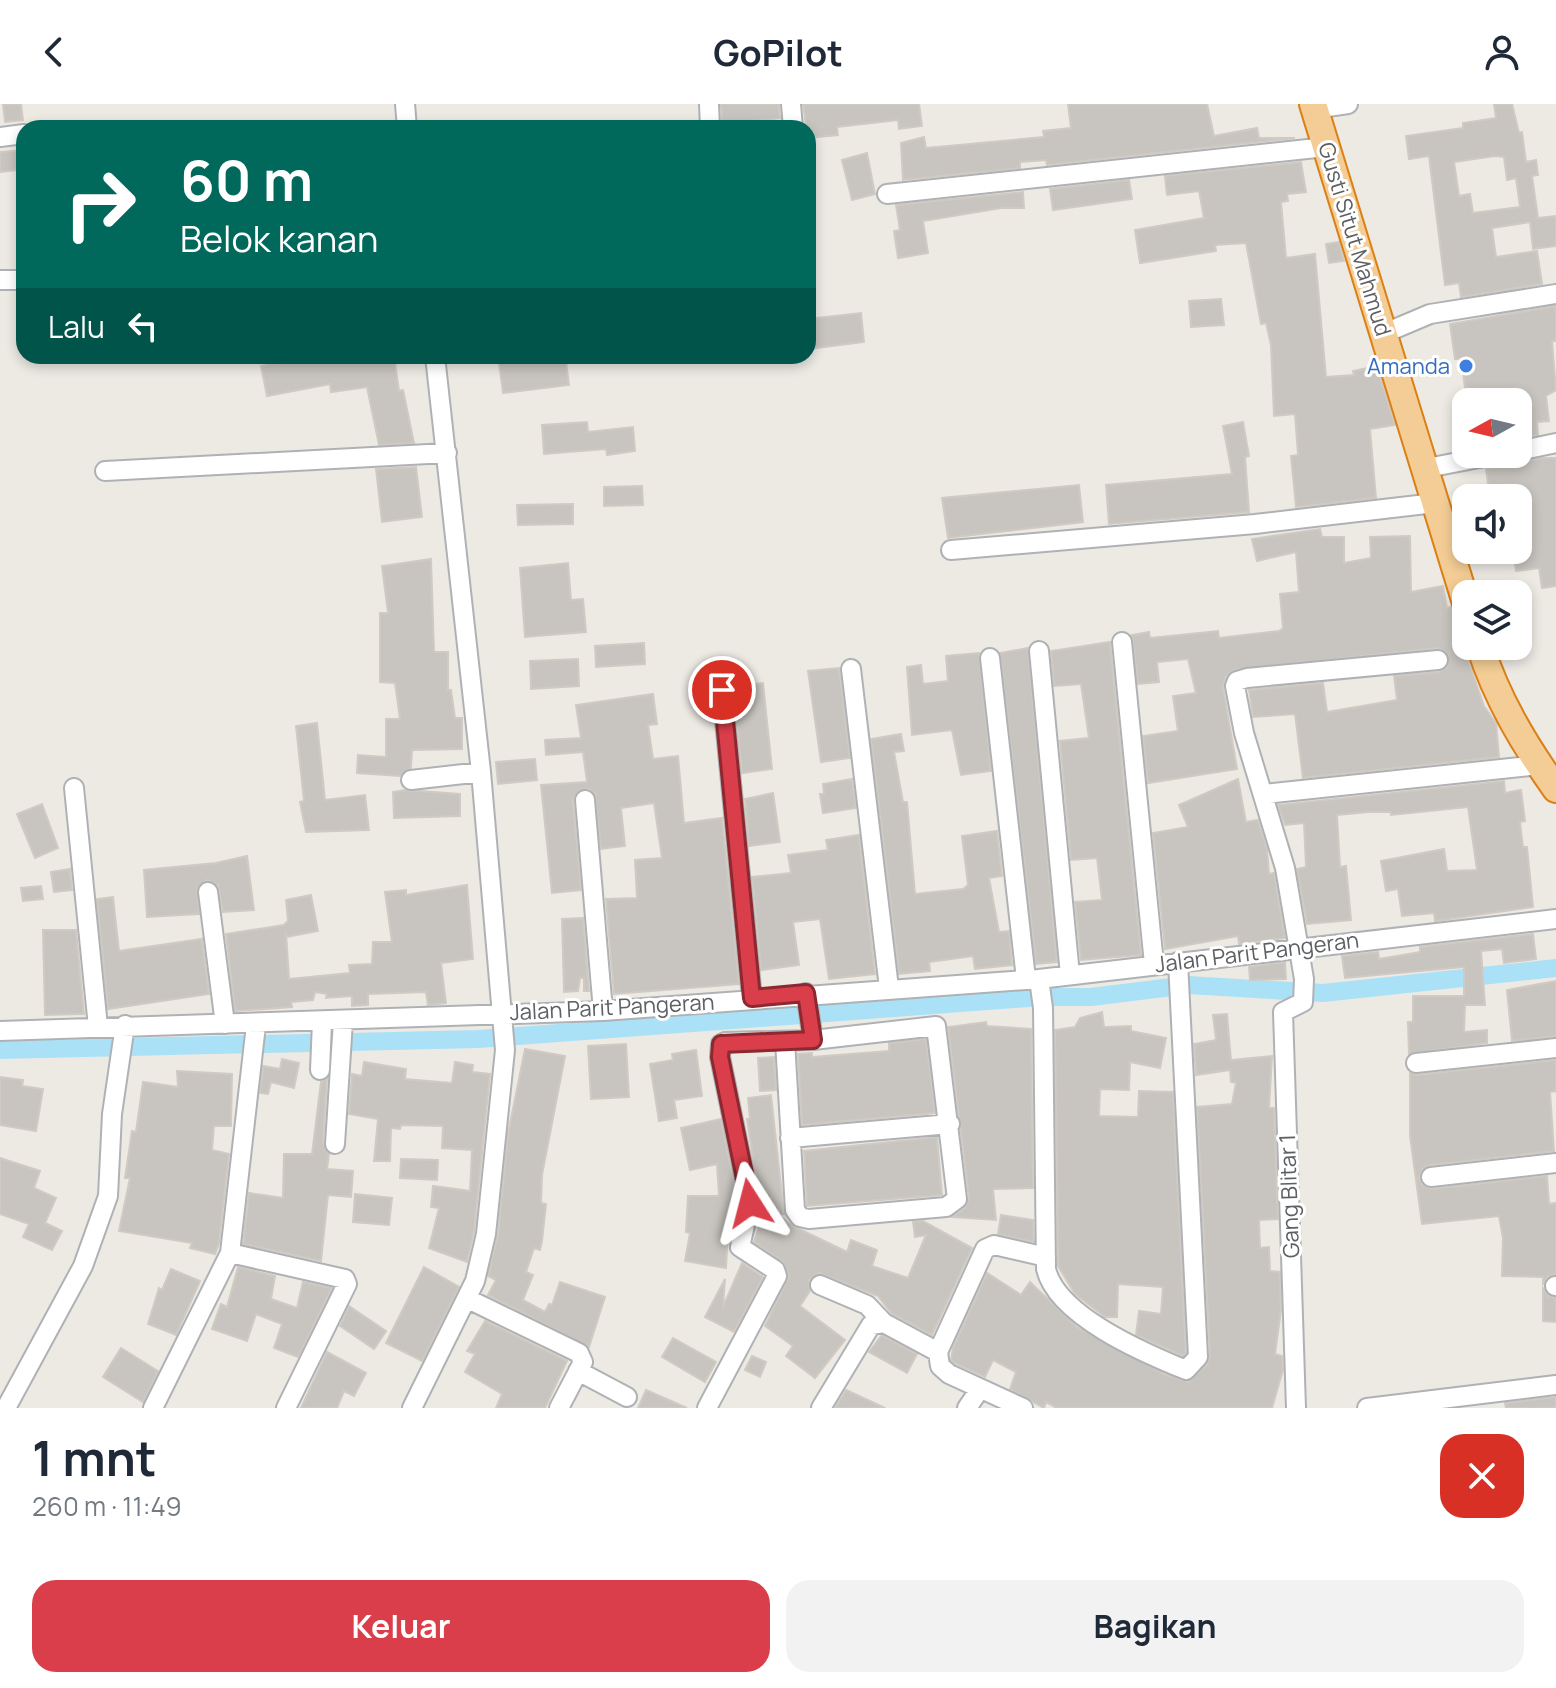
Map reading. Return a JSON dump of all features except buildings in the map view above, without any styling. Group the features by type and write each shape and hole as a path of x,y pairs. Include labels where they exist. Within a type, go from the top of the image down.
{"highway":[{"name":"Gusti Situt Mahmud","path":"1314,106 1459,580"},
{"path":"1486,660 1512,723 1556,789"}],"street":[{"path":"1314,106 1348,104"},
{"path":"887,194 1326,147"},
{"path":"1385,333 1430,314 1556,294"},
{"path":"412,1408 468,1299 486,1234 505,1050 481,772 436,364"},
{"path":"1532,448 1556,443"},
{"path":"105,471 447,453"},
{"path":"1427,468 1452,463"},
{"path":"951,550 1255,524 1435,503"},
{"path":"1122,642 1154,964"},
{"path":"1039,651 1070,975"},
{"path":"990,658 1035,981 1043,1008 1046,1257 1050,1284 1080,1313 1158,1359 1186,1370 1198,1357 1178,968"},
{"path":"1299,947 1285,868 1235,698 1237,681 1438,660"},
{"path":"851,669 889,988"},
{"path":"722,690 752,998"},
{"path":"1264,794 1539,765"},
{"path":"411,780 481,772"},
{"path":"74,788 98,1027"},
{"path":"585,800 603,1011"},
{"path":"208,892 225,1024"},
{"name":"Jalan Parit Pangeran","path":"0,1031 98,1027 121,1040 225,1024 321,1045 342,1022 504,1019 752,998 806,998 889,988 1035,981 1154,964 1178,968 1299,947 1556,919"},
{"name":"Gang Blitar 1","path":"1296,1408 1283,1012 1303,1002 1299,947"},
{"path":"806,998 812,1035"},
{"path":"335,1144 342,1022"},
{"path":"707,1408 777,1276 775,1270 740,1247 750,1203 720,1049 725,1042 785,1041 812,1035 932,1025 938,1030 957,1199 953,1205 809,1219 800,1217 795,1210 785,1041"},
{"path":"153,1408 230,1253 256,1029"},
{"path":"6,1408 83,1266 108,1196 121,1040"},
{"path":"1416,1063 1556,1048"},
{"path":"790,1138 950,1124"},
{"path":"1431,1177 1556,1163"},
{"path":"1023,1408 949,1374 940,1366 938,1352 985,1249 994,1245 1046,1257"},
{"path":"230,1253 323,1273 345,1279 347,1284 286,1408"},
{"path":"820,1285 867,1305 884,1323 938,1352"},
{"path":"468,1299 579,1353 583,1362 559,1408"},
{"path":"821,1408 871,1325 884,1323"},
{"path":"578,1371 627,1397"},
{"path":"1367,1408 1431,1403 1556,1385"},
{"path":"967,1408 980,1389"}],"waterway":[{"path":"0,1050 478,1039 1042,997 1091,997 1188,985 1323,993 1556,968"}],"place":[{"name":"Amanda","path":"1466,366"}],"route":[{"path":"722,690 752,998 806,993 813,1040 721,1044 720,1057 750,1203"}]}
